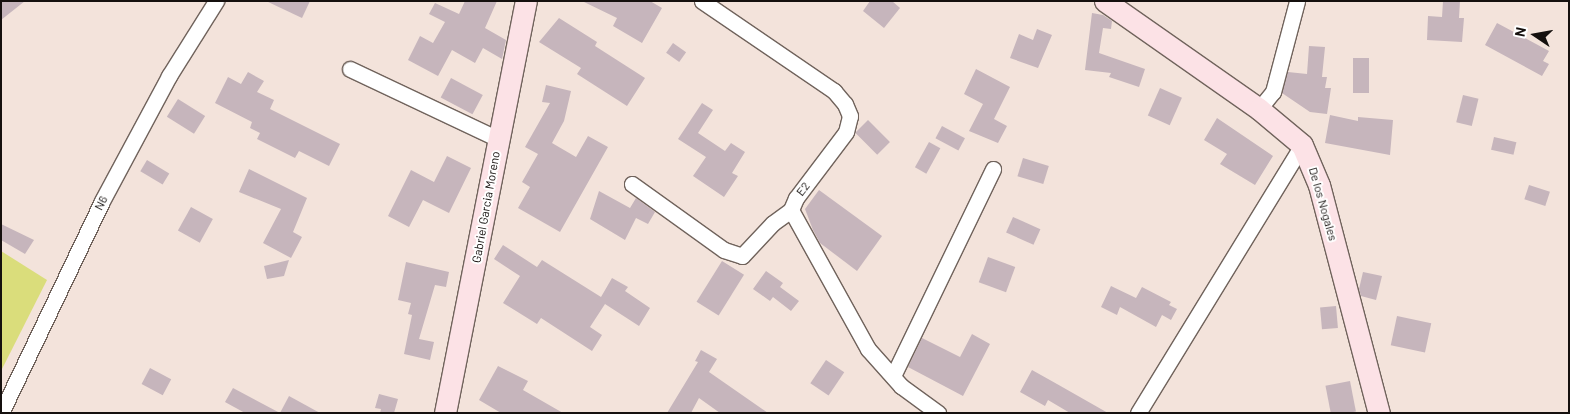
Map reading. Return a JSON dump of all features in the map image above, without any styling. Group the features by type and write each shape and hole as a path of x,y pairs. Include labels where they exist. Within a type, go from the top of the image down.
{"street":[{"name":"N6","path":"1,413 102,201 169,76 216,1"},
{"name":"Gabriel Garcia Moreno","path":"446,413 526,1"},
{"name":"E2","path":"702,1 834,91 849,110 846,132 796,198 791,210 868,349 927,408 938,413"},
{"name":"De los Nogales","path":"1105,1 1259,109 1302,145 1319,185 1379,413"},
{"path":"1259,109 1273,92 1297,1"},
{"path":"350,70 498,139"},
{"path":"1138,413 1302,145"},
{"path":"893,376 993,169"},
{"path":"632,184 724,250 742,256 773,223 791,210"}],"green space":[{"path":"1,251 47,280 1,371"}],"building":[{"path":"1,1 25,1 1,20"},
{"path":"266,1 310,1 302,18"},
{"path":"465,1 497,1 485,28 506,40 502,59 483,48 475,63 452,50 438,76 408,60 420,36 433,43 445,22 429,14 435,3 459,14"},
{"path":"582,1 650,1 662,8 642,43 613,26 617,18"},
{"path":"870,1 892,1 900,8 884,28 863,11"},
{"path":"1443,1 1460,1 1459,18 1464,18 1462,42 1427,40 1428,16 1442,17"},
{"path":"1092,13 1103,15 1112,21 1111,29 1103,28 1099,53 1145,69 1139,87 1109,77 1111,73 1085,70"},
{"path":"559,18 597,42 595,46 645,78 627,106 577,74 581,68 539,42"},
{"path":"1497,23 1549,51 1543,61 1549,64 1542,76 1485,45"},
{"path":"1037,29 1052,35 1038,68 1010,58 1019,34 1033,40"},
{"path":"673,43 686,52 679,62 666,53"},
{"path":"1309,46 1325,47 1322,77 1327,77 1325,88 1331,88 1327,114 1310,112 1282,93 1288,72 1307,74"},
{"path":"1353,58 1369,58 1369,93 1353,93"},
{"path":"976,69 1010,87 994,119 1007,126 998,143 969,131 983,104 964,94"},
{"path":"248,72 264,81 257,92 274,100 270,109 340,144 329,166 299,151 295,158 257,139 260,133 250,128 252,122 215,103 228,77 241,84"},
{"path":"451,78 483,95 472,114 441,97"},
{"path":"546,85 571,91 564,121 552,143 576,157 588,136 608,147 560,232 518,208 530,187 522,182 538,154 525,147 550,103 542,102"},
{"path":"1160,88 1182,98 1170,125 1148,115"},
{"path":"1463,95 1479,99 1472,126 1456,122"},
{"path":"178,99 205,116 194,134 167,117"},
{"path":"702,103 713,110 698,133 725,151 731,143 745,152 732,173 738,176 724,197 693,176 706,157 678,139"},
{"path":"1330,115 1358,121 1358,117 1393,120 1390,155 1325,143"},
{"path":"1217,118 1273,156 1255,185 1220,164 1227,154 1204,140"},
{"path":"868,120 890,142 877,155 855,133"},
{"path":"942,126 965,138 958,151 935,138"},
{"path":"1494,137 1516,142 1513,155 1491,150"},
{"path":"929,142 940,148 926,174 915,167"},
{"path":"447,156 471,168 449,213 423,200 409,227 388,216 411,170 434,182"},
{"path":"1023,158 1049,166 1043,184 1017,176"},
{"path":"147,160 169,173 163,185 140,171"},
{"path":"249,169 307,198 293,232 302,237 291,258 263,243 281,209 239,192"},
{"path":"1529,185 1550,192 1545,206 1524,199"},
{"path":"819,190 882,236 857,271 820,243 813,230 805,209"},
{"path":"599,191 630,208 636,198 655,212 648,224 636,218 625,240 590,219"},
{"path":"191,207 213,219 200,243 178,231"},
{"path":"1013,217 1040,229 1033,245 1006,233"},
{"path":"1,224 34,240 25,254 1,240"},
{"path":"503,245 537,267 542,260 601,297 612,278 628,287 625,291 650,308 639,326 605,304 590,327 602,335 592,351 541,318 537,324 503,303 520,276 494,259"},
{"path":"988,257 1015,267 1006,292 979,282"},
{"path":"289,260 284,276 267,279 264,266"},
{"path":"722,261 744,275 719,315 697,302"},
{"path":"406,262 449,272 446,287 435,285 419,339 434,342 430,360 404,354 412,315 408,314 411,303 398,300"},
{"path":"766,271 783,283 780,287 799,301 791,311 773,297 770,301 753,289"},
{"path":"1363,272 1382,276 1376,300 1361,296 1359,289"},
{"path":"1111,286 1136,298 1142,287 1171,302 1169,305 1177,309 1171,320 1162,315 1156,327 1120,307 1117,315 1101,307"},
{"path":"1336,306 1338,328 1322,329 1320,307"},
{"path":"1397,316 1431,323 1425,353 1391,345"},
{"path":"972,334 990,344 963,396 908,367 922,338 960,357"},
{"path":"701,350 717,359 709,372 768,413 720,413 699,398 691,413 667,413 698,362 695,361"},
{"path":"826,360 844,372 829,396 810,383"},
{"path":"498,366 528,381 523,390 563,413 501,413 479,400"},
{"path":"150,368 171,379 163,395 142,384"},
{"path":"1032,370 1108,413 1070,413 1048,400 1045,406 1020,392"},
{"path":"1350,381 1356,411 1331,413 1325,386"},
{"path":"233,388 280,413 245,413 225,402"},
{"path":"379,394 398,399 394,413 380,413 381,409 375,408"},
{"path":"289,396 320,413 280,413"}]}
